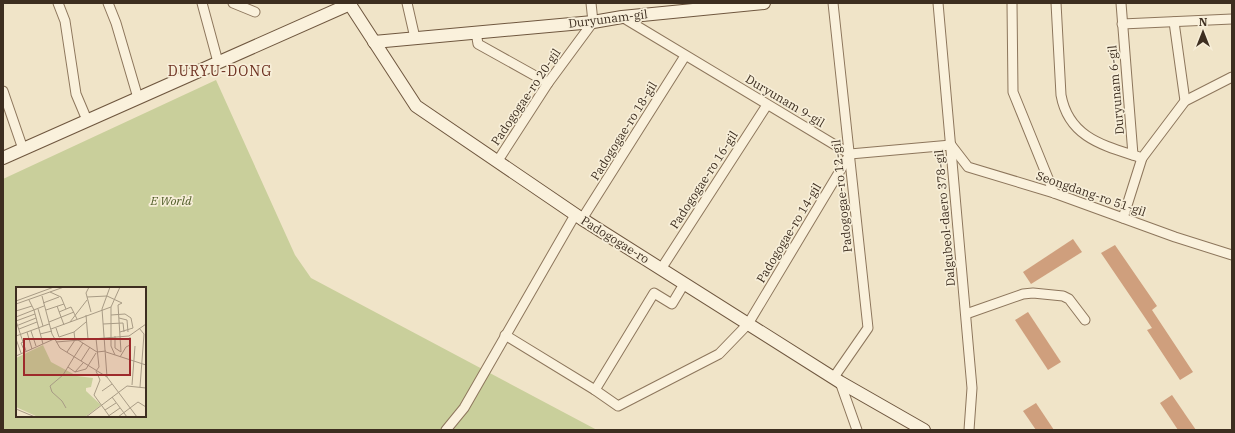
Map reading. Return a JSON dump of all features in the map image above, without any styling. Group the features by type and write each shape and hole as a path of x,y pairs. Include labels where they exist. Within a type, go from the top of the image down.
{"street":[{"path":"58,3 66,21 76,94 87,120"},
{"path":"108,3 116,22 138,98"},
{"path":"202,3 218,62"},
{"path":"233,3 255,12"},
{"path":"407,3 415,38"},
{"path":"591,3 593,22"},
{"name":"Duryunam-gil","path":"374,42 593,22 622,17 741,4 764,3"},
{"name":"Padogogae-ro 12-gil","path":"833,3 868,328 837,380"},
{"name":"Dalgubeol-daero 378-gil","path":"938,3 972,388 969,430"},
{"path":"1012,3 1012,92 1054,193"},
{"path":"1056,3 1063,107 1081,132 1100,144 1137,156 1185,101 1232,77"},
{"name":"Duryunam 6-gil","path":"1121,3 1137,156 1123,218"},
{"path":"3,158 349,4"},
{"name":"Padogogae-ro","path":"349,4 416,106 578,217 837,380 924,430"},
{"name":"Duryunam 9-gil","path":"622,17 850,154"},
{"path":"1122,24 1232,19"},
{"name":"Padogogae-ro 20-gil","path":"497,162 548,83 593,22"},
{"path":"1174,22 1185,101"},
{"path":"476,32 478,44 548,83"},
{"name":"Padogogae-ro 18-gil","path":"446,430 464,408 505,335 578,217 685,56"},
{"path":"3,91 23,149"},
{"name":"Padogogae-ro 16-gil","path":"661,269 767,105"},
{"path":"850,154 951,145"},
{"name":"Seongdang-ro 51-gil","path":"951,145 968,167 1054,193 1232,255"},
{"name":"Padogogae-ro 14-gil","path":"595,390 618,406 719,354 748,324 850,154"},
{"path":"505,335 595,390 654,293 672,304 684,284"},
{"path":"966,314 1023,294 1033,293 1063,296 1068,298 1085,320"},
{"path":"837,380 857,430"}],"green space":[{"name":"E World","path":"216,80 295,255 311,278 597,430 3,430 3,179"}],"building":[{"path":"1073,239 1082,252 1031,284 1023,272"},
{"path":"1115,245 1157,306 1152,310 1193,372 1180,380 1147,330 1152,328 1101,253"},
{"path":"1028,312 1061,362 1048,370 1015,320"},
{"path":"1172,395 1196,430 1178,430 1160,403"},
{"path":"1036,403 1054,430 1036,430 1023,411"}],"district":[{"name":"DURYU-DONG","path":"220,71"}]}
